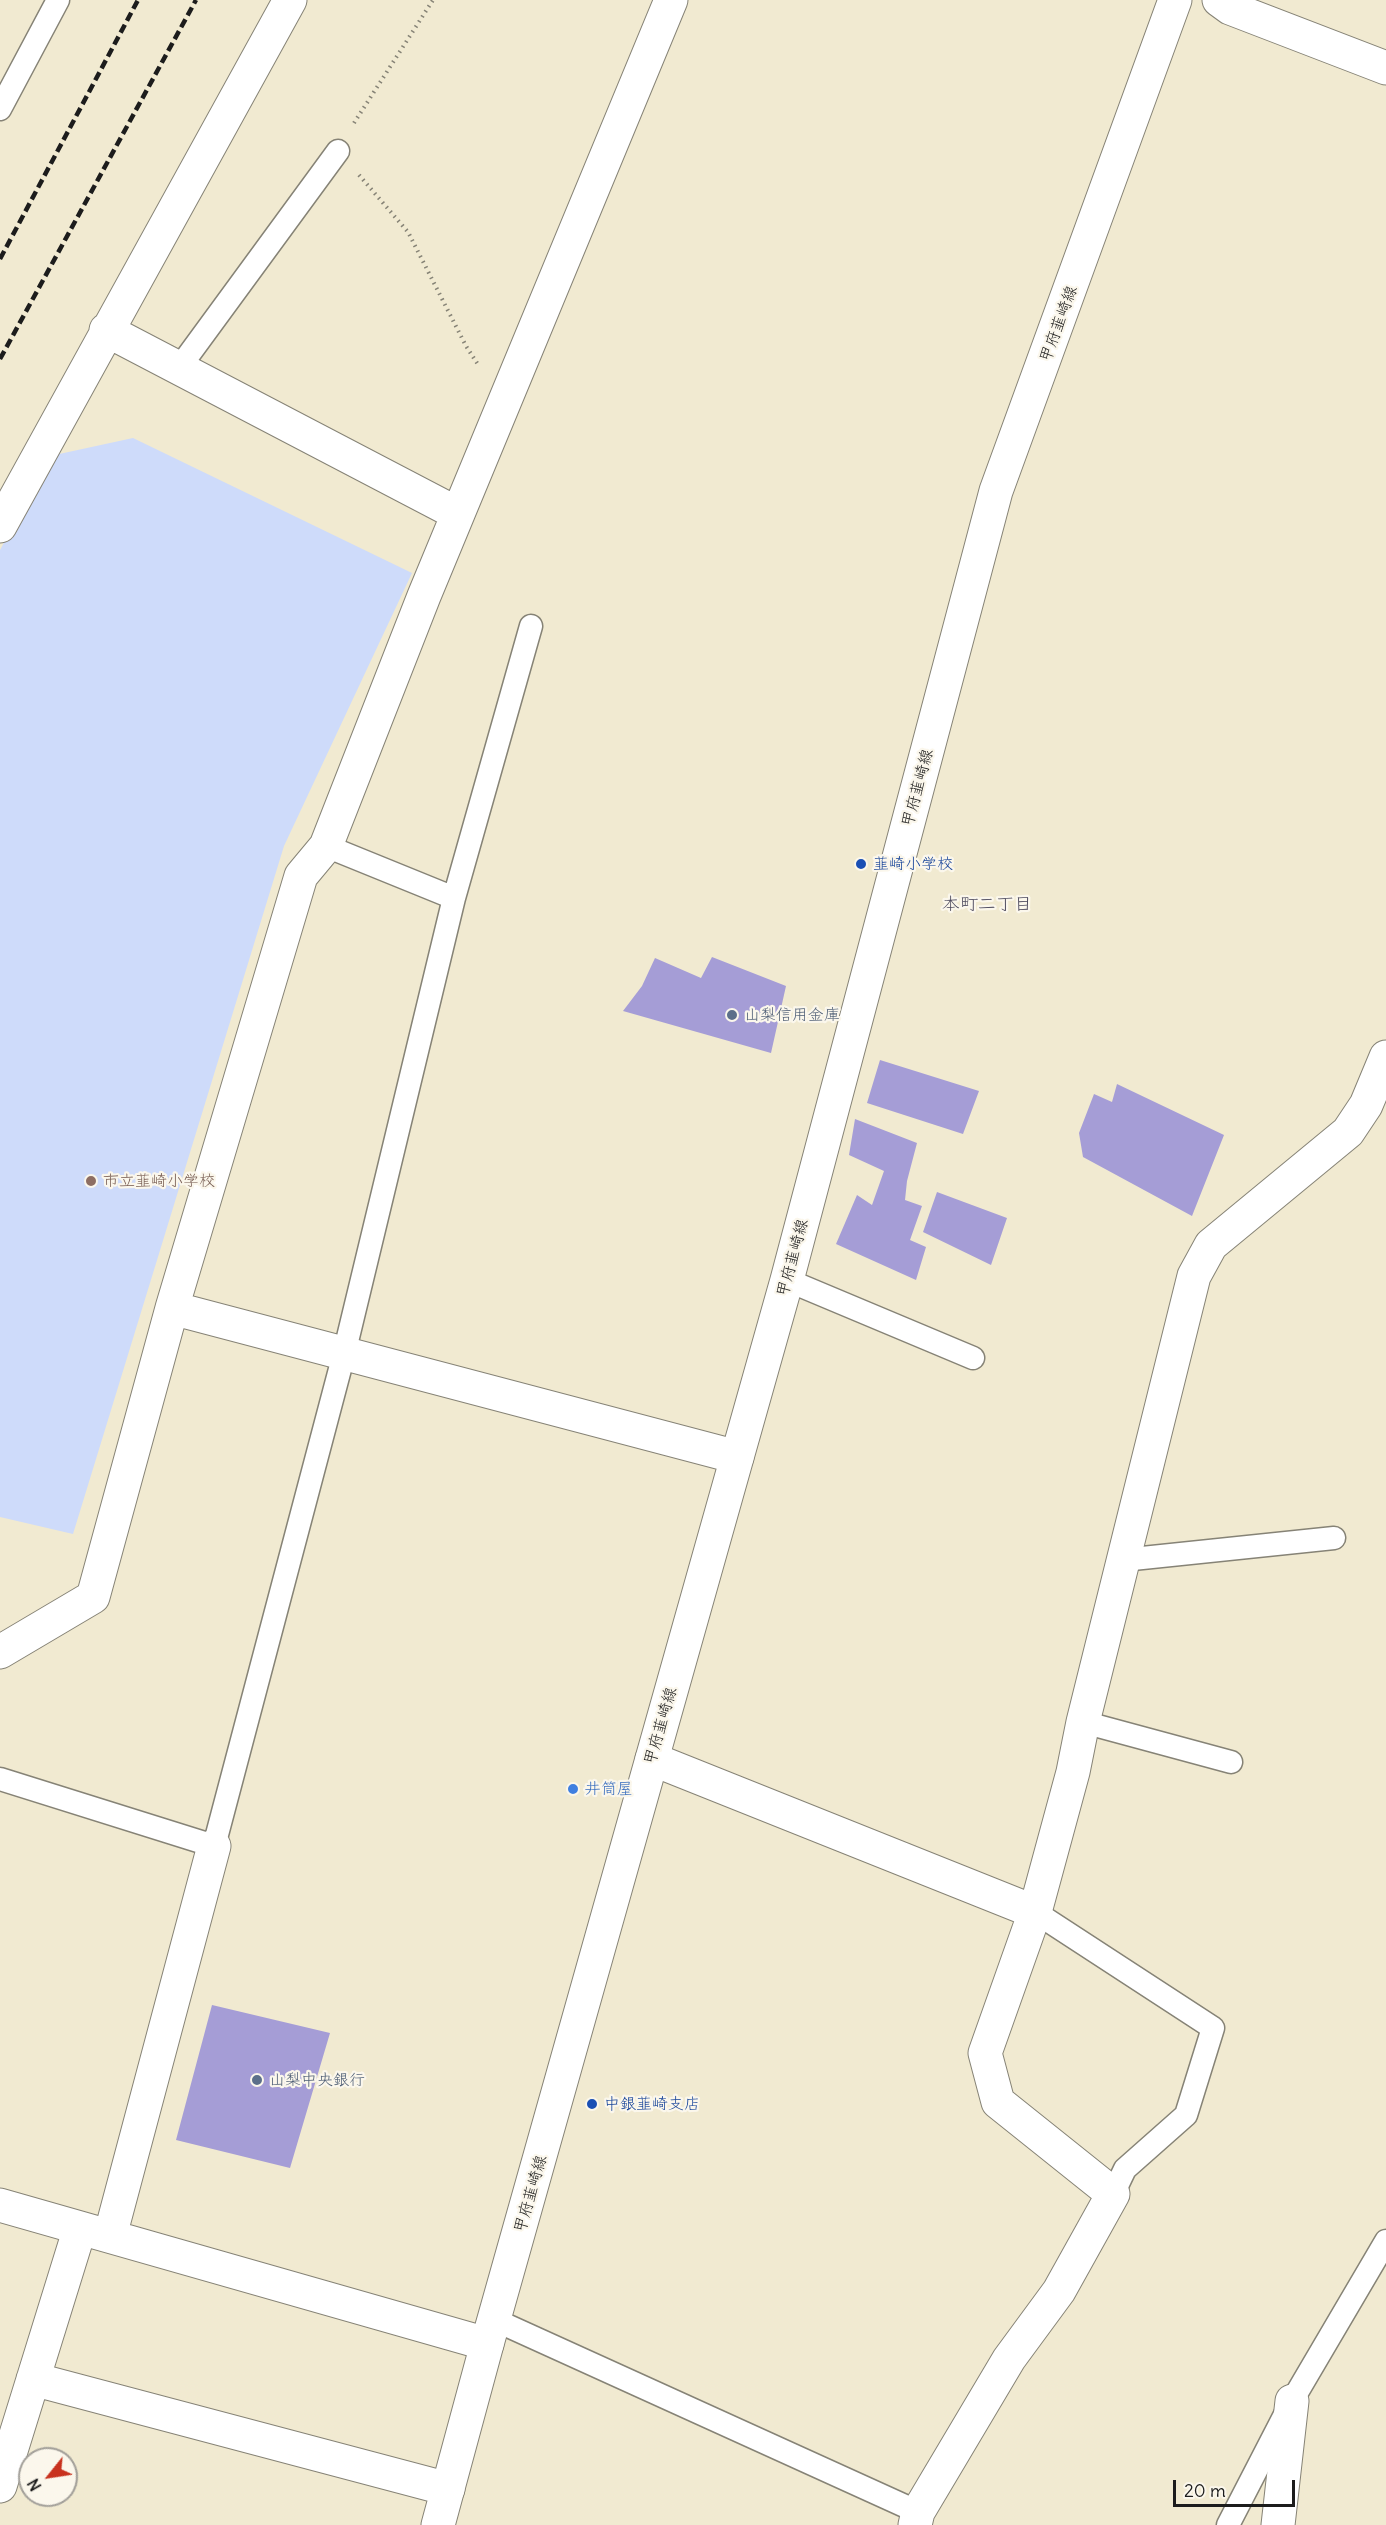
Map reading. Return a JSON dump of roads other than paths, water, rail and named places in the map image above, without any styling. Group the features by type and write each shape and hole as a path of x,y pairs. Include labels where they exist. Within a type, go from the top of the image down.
{"street":[{"path":"0,525 290,0"},
{"path":"0,1652 93,1597 172,1308 301,876 326,846 458,514 671,0"},
{"name":"甲府韮崎線","path":"438,2525 787,1280 996,492 1175,0"},
{"path":"1219,0 1230,8 1386,68"},
{"path":"106,330 458,514"},
{"path":"926,2521 1009,2359 1059,2291 1113,2194 998,2102 985,2054 1035,1912 1072,1772 1194,1276 1211,1245 1348,1132 1366,1105 1386,1057"},
{"path":"172,1308 737,1457"},
{"path":"652,1759 1035,1912"},
{"path":"0,2486 33,2379 95,2232 214,1846"},
{"path":"0,2205 95,2232 491,2332"},
{"path":"33,2379 448,2489"},
{"path":"1278,2525 1292,2401"}],"lane":[{"path":"0,109 58,0"},
{"path":"179,368 338,151"},
{"path":"0,1779 214,1846 344,1354 454,898 531,626"},
{"path":"326,846 454,898"},
{"path":"787,1280 973,1358"},
{"path":"1123,1560 1334,1538"},
{"path":"1083,1722 1231,1762"},
{"path":"1035,1912 1213,2028 1186,2115 1125,2169 1113,2194"},
{"path":"1228,2525 1292,2401 1386,2241"},
{"path":"491,2332 926,2521"}],"railway":[{"path":"0,259 138,0"},
{"path":"0,359 196,0"}],"place":[{"name":"韮崎小学校","path":"861,864"},
{"name":"山梨信用金庫","path":"732,1015"},
{"name":"市立韮崎小学校","path":"91,1181"},
{"name":"井筒屋","path":"573,1789"},
{"name":"山梨中央銀行","path":"257,2080"},
{"name":"中銀韮崎支店","path":"592,2104"}],"district":[{"name":"本町二丁目","path":"987,905"}]}
